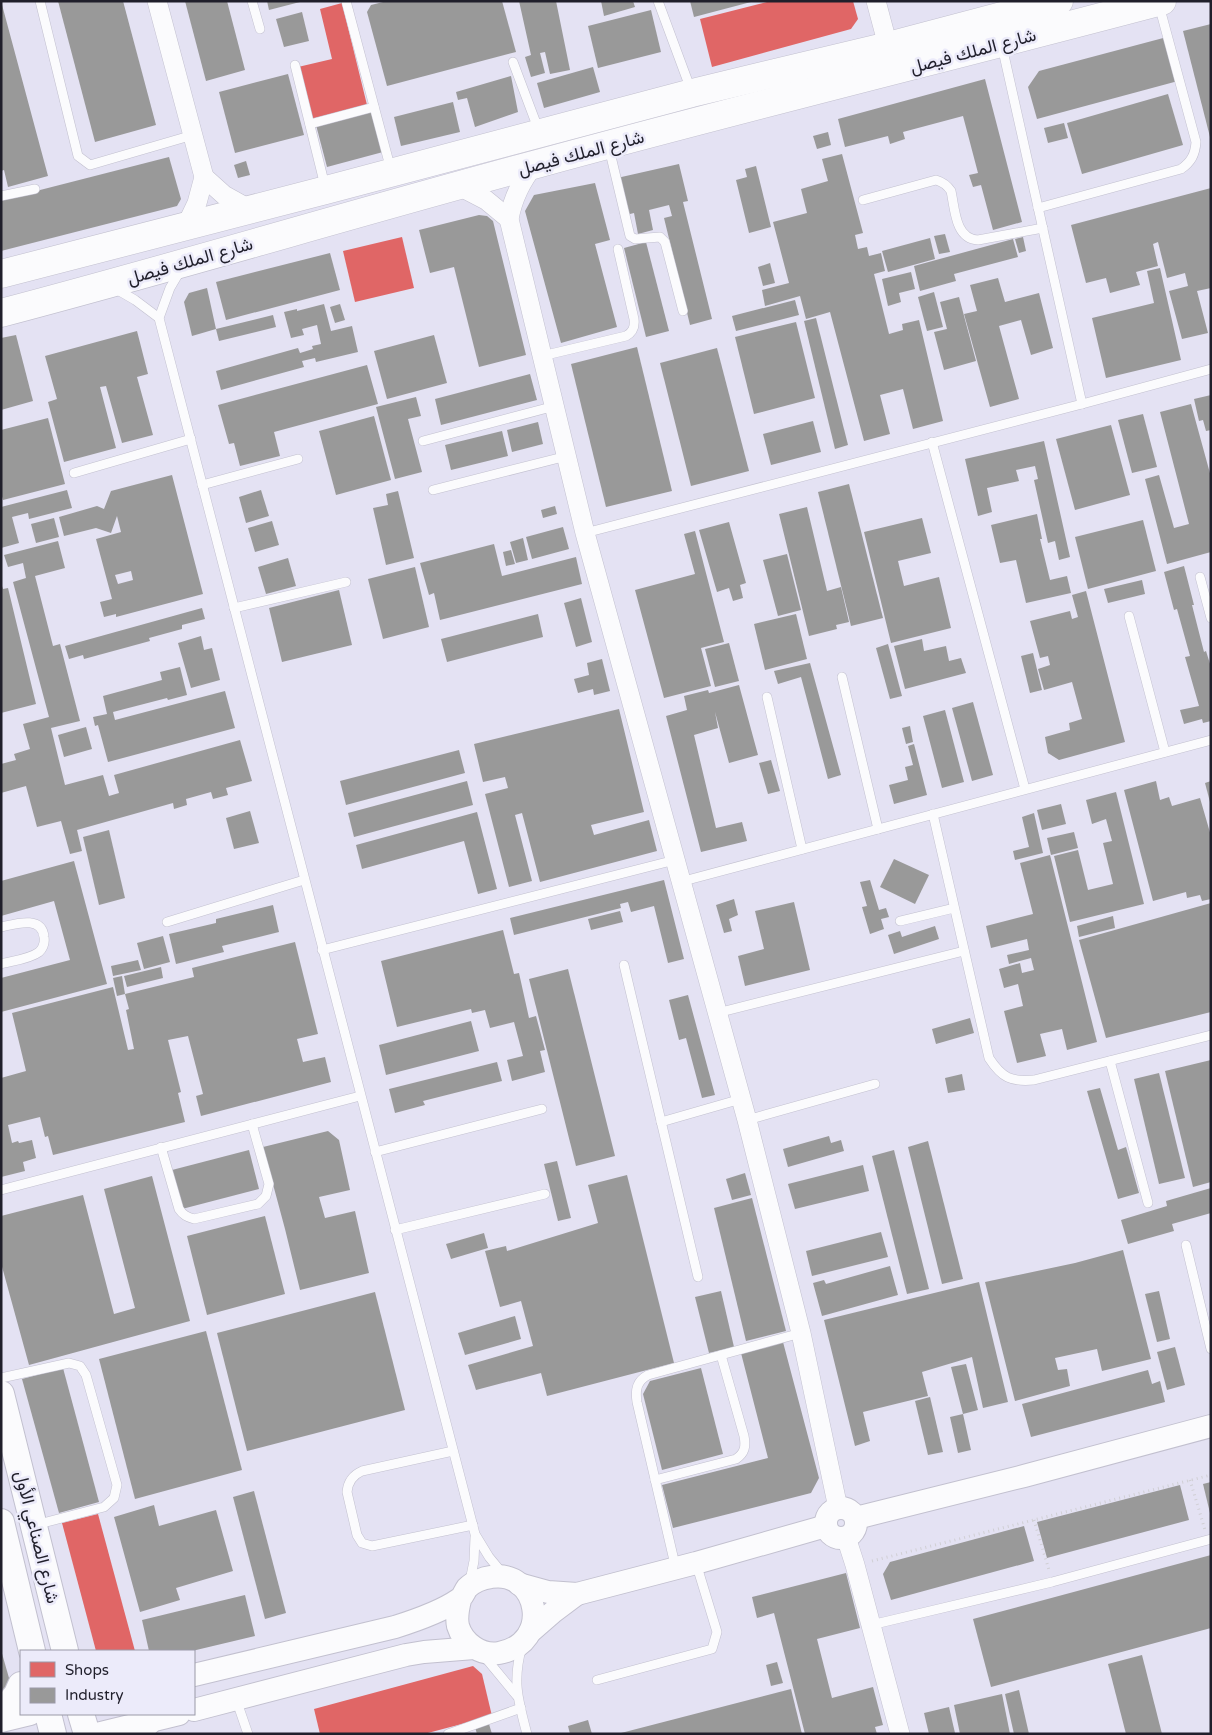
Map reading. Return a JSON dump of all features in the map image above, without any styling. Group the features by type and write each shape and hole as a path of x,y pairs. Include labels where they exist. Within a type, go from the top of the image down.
{"main road":[{"name":"شارع الملك فيصل","path":"1,274 692,93 888,46 1059,1"},
{"name":"شارع الملك فيصل","path":"1,313 108,285 535,164 1160,2"},
{"name":"شارع الصناعي الأول","path":"1,1394 65,1650"},
{"name":"شارع الصناعي الأول","path":"2,1530 30,1649"},
{"path":"1,1714 20,1687"},
{"path":"48,1715 53,1734"},
{"path":"81,1715 87,1734"}],"street":[{"path":"157,1 204,177 198,202 186,226"},
{"path":"876,1 888,46"},
{"path":"535,164 518,189 509,219 586,533 680,882 741,1099 801,1332 841,1522 855,1565 900,1734"},
{"path":"204,177 224,195 250,210"},
{"path":"459,186 486,200 509,219"},
{"path":"195,1675 412,1622 464,1594 479,1580 492,1576 548,1592 577,1594 686,1566 841,1522 1211,1426"},
{"path":"513,1581 528,1594 534,1606 534,1619 527,1638"},
{"path":"464,1594 457,1613 458,1626 464,1638 476,1649"},
{"path":"195,1710 406,1655 476,1649 494,1654 510,1651 527,1638 553,1612 577,1594"},
{"path":"1,1721 26,1715"},
{"path":"97,1734 142,1728 175,1715"}],"lane":[{"path":"40,1 78,156 90,165 193,135"},
{"path":"252,1 260,29"},
{"path":"346,1 391,173"},
{"path":"658,1 692,93"},
{"path":"1038,208 1180,169 1193,158 1196,142 1160,2"},
{"path":"1002,44 1082,404"},
{"path":"513,62 540,133"},
{"path":"295,65 326,190"},
{"path":"310,124 374,107"},
{"path":"608,145 630,236 635,239 660,237 666,242 683,311"},
{"path":"863,200 936,180 942,182 951,191 960,228 966,237 972,240 1043,228"},
{"path":"1,196 35,189"},
{"path":"542,356 626,336 632,331 635,323 618,249"},
{"path":"188,261 170,288 159,318 360,1096 473,1524 475,1534 474,1561 464,1594"},
{"path":"108,285 135,300 159,318"},
{"path":"586,533 1211,369"},
{"path":"423,441 555,406"},
{"path":"74,472 191,439"},
{"path":"932,442 1025,789"},
{"path":"433,490 567,456"},
{"path":"202,485 298,459"},
{"path":"1200,577 1211,618"},
{"path":"234,608 346,582"},
{"path":"1128,616 1165,752"},
{"path":"842,677 878,829"},
{"path":"767,697 802,849"},
{"path":"680,882 1211,740"},
{"path":"932,814 989,1058 997,1071 1007,1078 1019,1082 1034,1080 1211,1035"},
{"path":"322,950 674,860"},
{"path":"167,922 304,880"},
{"path":"900,920 954,908"},
{"path":"1,927 26,922 35,924 43,931 44,945 38,953 1,964"},
{"path":"717,1013 964,951"},
{"path":"624,965 698,1278"},
{"path":"1110,1061 1148,1203"},
{"path":"746,1120 875,1084"},
{"path":"1,1190 360,1096"},
{"path":"661,1122 741,1099"},
{"path":"375,1152 542,1109"},
{"path":"161,1147 179,1209 188,1218 194,1219 258,1204 266,1196 268,1184 252,1124"},
{"path":"395,1230 545,1194"},
{"path":"1186,1245 1206,1311 1211,1349"},
{"path":"597,1680 712,1649 718,1632 686,1566 655,1480 637,1402 637,1386 648,1375 801,1332"},
{"path":"655,1480 736,1460 744,1452 746,1447 744,1436 721,1355"},
{"path":"1,1378 69,1363 80,1366 86,1375 117,1485 114,1498 104,1507 35,1525"},
{"path":"453,1451 362,1471 353,1476 347,1492 357,1534 362,1543 372,1546 473,1524"},
{"path":"475,1534 489,1557 513,1581"},
{"path":"870,1625 1052,1582 1210,1539"},
{"path":"527,1638 517,1669 517,1696 527,1734"},
{"path":"476,1649 499,1672 517,1696"},
{"path":"236,1699 248,1734"},
{"path":"448,1734 520,1708"}],"path":[{"path":"855,1565 1211,1475"},
{"path":"1190,1480 1210,1539"},
{"path":"1034,1520 1052,1582"}],"building: Shops":[{"path":"771,1 853,1 858,19 851,29 712,67 700,19"},
{"path":"342,3 367,105 311,119 298,67 332,59 320,9"},
{"path":"402,237 414,288 355,302 343,251"},
{"path":"98,1514 135,1650 96,1650 62,1523"},
{"path":"473,1666 482,1674 492,1716 424,1734 320,1734 314,1709"}],"building: Industry":[{"path":"1,1 48,176 8,187 4,170 1,171"},
{"path":"58,1 123,1 156,125 95,142"},
{"path":"185,1 227,1 245,70 206,81"},
{"path":"267,1 300,1 300,2 269,10"},
{"path":"387,1 502,1 516,52 387,86 367,12 371,5"},
{"path":"519,1 556,1 570,70 550,74 545,52 540,53 545,73 531,77 525,57 531,55"},
{"path":"601,1 633,1 635,7 604,16"},
{"path":"690,1 750,1 751,2 694,17"},
{"path":"651,10 661,52 598,68 588,26"},
{"path":"302,12 309,41 284,47 276,19"},
{"path":"1211,24 1211,137 1210,137 1183,31"},
{"path":"1167,37 1178,81 1037,119 1028,87 1039,71"},
{"path":"593,67 600,92 544,108 537,83"},
{"path":"288,74 304,135 235,153 219,92"},
{"path":"511,76 518,112 475,127 467,98 458,100 456,92"},
{"path":"985,79 1022,222 993,230 981,185 973,187 969,175 978,173 963,116 903,132 905,139 890,144 888,136 845,147 838,119"},
{"path":"1168,94 1183,145 1082,174 1067,123"},
{"path":"453,102 460,132 401,146 394,117"},
{"path":"371,110 383,152 327,167 316,125"},
{"path":"1064,123 1068,138 1048,143 1044,128"},
{"path":"828,132 831,145 817,149 813,136"},
{"path":"842,154 863,233 855,235 858,249 867,247 869,256 881,253 885,271 874,274 889,334 903,330 902,324 919,320 943,421 913,429 903,389 880,395 890,434 864,441 830,312 806,319 800,296 765,306 762,290 789,283 773,222 807,213 801,189 828,181 822,159"},
{"path":"169,157 181,199 177,206 1,251 1,200"},
{"path":"246,161 250,175 238,178 234,165"},
{"path":"679,164 688,201 683,202 712,319 690,325 664,218 672,216 669,205 649,210 653,230 638,234 634,213 626,215 617,178"},
{"path":"756,166 771,227 749,233 736,180 747,177 745,169"},
{"path":"595,183 610,240 595,244 617,327 561,343 525,211 534,195"},
{"path":"1211,188 1211,288 1197,291 1208,333 1182,339 1169,291 1188,286 1185,273 1167,278 1158,242 1153,244 1158,266 1136,272 1140,285 1110,293 1106,278 1086,283 1071,225"},
{"path":"479,215 487,216 493,221 526,355 479,367 454,267 430,273 419,230"},
{"path":"945,234 950,252 939,254 934,236"},
{"path":"1023,237 1026,251 1019,253 1015,239"},
{"path":"930,238 935,259 888,272 882,251"},
{"path":"1013,239 1018,257 954,274 956,281 920,291 914,266"},
{"path":"646,242 669,331 646,337 624,248"},
{"path":"330,253 340,290 226,320 216,282"},
{"path":"770,263 775,283 763,286 758,267"},
{"path":"1160,268 1181,360 1106,378 1092,318 1154,303 1147,271"},
{"path":"911,272 915,289 899,293 901,302 888,306 882,279"},
{"path":"998,278 1005,302 1039,293 1053,348 1031,355 1021,320 999,326 1019,399 990,407 964,314 977,311 970,285"},
{"path":"207,288 216,329 192,336 184,302 189,293"},
{"path":"934,292 943,327 927,331 918,297"},
{"path":"959,297 976,361 944,370 934,332 947,329 940,302"},
{"path":"795,300 799,315 736,331 732,316"},
{"path":"324,304 331,331 352,326 358,352 316,362 315,358 302,361 304,367 221,390 216,371 298,348 300,353 313,349 312,346 321,344 317,325 302,329 304,335 291,338 284,312 297,309 297,311"},
{"path":"340,304 345,320 335,323 330,307"},
{"path":"273,315 276,327 219,341 216,329"},
{"path":"816,318 848,445 835,449 804,321"},
{"path":"796,322 815,398 754,414 735,337"},
{"path":"137,331 148,374 137,377 153,435 122,443 106,386 100,387 116,448 64,462 48,402 57,399 45,356"},
{"path":"16,335 33,401 1,410 1,338"},
{"path":"434,335 447,383 387,399 374,351"},
{"path":"637,347 672,491 606,507 571,364"},
{"path":"717,348 749,471 691,486 660,363"},
{"path":"367,365 378,404 274,432 280,456 240,466 234,443 229,444 218,405"},
{"path":"530,374 537,400 441,425 435,399"},
{"path":"1211,395 1211,430 1206,431 1203,420 1199,421 1194,399"},
{"path":"416,397 421,416 408,419 422,472 395,479 376,407"},
{"path":"1191,404 1211,477 1211,552 1167,564 1145,479 1159,475 1174,528 1189,524 1160,412"},
{"path":"1143,414 1157,467 1132,473 1118,420"},
{"path":"374,416 391,480 336,495 319,431"},
{"path":"48,418 65,484 3,500 1,493 1,430"},
{"path":"813,421 821,452 771,465 763,434"},
{"path":"538,422 543,444 512,452 507,430"},
{"path":"1111,425 1130,495 1075,510 1056,439"},
{"path":"502,431 508,456 451,470 445,445"},
{"path":"1044,441 1070,557 1059,560 1055,541 1048,543 1034,480 1038,479 1035,466 1016,470 1019,481 987,488 992,512 978,516 965,459"},
{"path":"172,475 203,594 116,617 116,614 104,617 100,602 112,599 96,539 121,532 117,516 111,533 96,528 64,536 59,517 97,506 104,509 111,491","holes":["131,571 133,580 118,584 115,575"]},
{"path":"849,484 883,618 851,626 818,492"},
{"path":"67,490 72,508 29,519 28,513 12,517 19,543 1,548 1,507"},
{"path":"261,490 269,516 246,523 239,497"},
{"path":"398,491 414,558 386,565 373,508 388,505 386,494"},
{"path":"555,506 557,514 543,518 541,510"},
{"path":"807,507 827,591 841,587 849,622 836,625 837,629 809,636 779,514"},
{"path":"1037,514 1042,539 1040,539 1050,580 1067,576 1071,593 1026,603 1016,560 1000,563 991,525"},
{"path":"54,518 59,537 36,543 31,524"},
{"path":"922,518 931,553 898,561 904,586 939,577 951,628 891,643 864,532"},
{"path":"1143,520 1156,571 1088,589 1075,537"},
{"path":"272,521 279,545 255,552 248,528"},
{"path":"729,522 746,583 740,585 743,598 733,601 729,588 717,592 699,530"},
{"path":"563,527 569,549 532,559 526,537"},
{"path":"695,531 724,642 701,648 711,686 664,698 635,590 695,574 684,534"},
{"path":"523,538 528,560 516,563 510,542"},
{"path":"58,541 65,568 35,576 53,646 60,644 80,721 51,728 65,785 103,775 109,796 119,793 114,775 240,740 252,781 226,788 228,795 213,799 211,792 186,799 187,805 174,809 173,803 77,830 82,851 70,854 61,821 37,827 26,786 1,793 1,764 16,760 14,754 30,749 23,724 49,717 13,582 26,578 23,563 8,567 4,555"},
{"path":"494,544 502,576 576,557 582,584 440,620 434,593 429,595 420,563"},
{"path":"511,550 515,564 506,566 503,552"},
{"path":"787,554 801,610 778,616 763,560"},
{"path":"288,558 296,586 266,594 258,567"},
{"path":"1184,566 1204,652 1206,651 1211,667 1211,721 1203,723 1202,719 1184,724 1180,710 1199,706 1185,657 1190,656 1177,609 1174,610 1164,572"},
{"path":"415,567 429,627 383,639 368,579"},
{"path":"1142,580 1145,594 1108,603 1104,589"},
{"path":"1,583 3,589 8,588 36,704 1,713"},
{"path":"339,590 352,645 282,662 269,608"},
{"path":"1086,591 1125,742 1059,760 1048,753 1045,737 1070,730 1069,723 1082,719 1072,682 1044,690 1038,669 1050,665 1048,656 1040,658 1030,621 1070,611 1072,619 1078,617 1072,595"},
{"path":"581,598 592,642 576,647 564,603"},
{"path":"202,608 205,619 182,625 182,629 149,638 150,641 84,659 83,655 69,659 65,646"},
{"path":"538,614 543,637 447,662 441,639"},
{"path":"796,614 807,659 765,670 754,624"},
{"path":"201,636 204,650 212,648 220,680 191,688 178,643"},
{"path":"922,639 924,651 946,646 949,661 961,658 966,673 905,689 894,646"},
{"path":"729,643 739,681 715,687 705,649"},
{"path":"888,644 902,696 890,699 876,648"},
{"path":"1033,653 1042,690 1030,693 1021,656"},
{"path":"602,659 610,691 594,695 593,689 578,693 574,679 589,675 587,663"},
{"path":"810,663 841,775 828,779 801,677 778,684 774,671"},
{"path":"180,667 187,695 168,700 167,698 113,712 115,720 225,691 235,728 108,762 98,725 95,726 93,717 107,714 103,696 162,680 160,672"},
{"path":"739,685 758,755 729,763 715,712 718,728 694,735 716,828 742,822 747,841 701,852 666,716 687,710 684,696 708,690 709,693"},
{"path":"973,702 993,775 972,781 952,708"},
{"path":"619,709 644,812 591,825 594,835 649,820 657,851 540,882 522,813 515,815 532,881 509,887 485,794 508,788 505,777 483,782 474,744"},
{"path":"945,710 964,782 942,788 923,716"},
{"path":"910,726 913,742 906,744 902,728"},
{"path":"86,727 92,749 64,757 58,735"},
{"path":"914,744 927,795 894,804 889,785 908,780 905,767 913,765 908,746"},
{"path":"459,750 465,773 346,805 340,781"},
{"path":"771,760 780,791 768,794 759,763"},
{"path":"467,781 473,805 354,837 348,813"},
{"path":"1156,781 1160,800 1169,797 1172,806 1200,798 1211,836 1211,899 1202,901 1200,895 1187,898 1186,892 1153,901 1124,790"},
{"path":"1211,781 1211,802 1210,802 1205,783"},
{"path":"1116,792 1144,904 1070,922 1054,856 1078,850 1088,890 1113,884 1103,843 1112,841 1106,819 1092,824 1086,800"},
{"path":"1061,804 1066,824 1042,830 1037,810"},
{"path":"250,811 259,843 234,849 226,818"},
{"path":"477,812 497,889 478,894 464,841 362,869 356,845"},
{"path":"1034,813 1043,853 1015,860 1013,851 1029,847 1022,817"},
{"path":"109,830 125,898 99,905 83,837"},
{"path":"1074,832 1078,848 1051,855 1047,838"},
{"path":"1050,855 1097,1042 1067,1050 1062,1029 1040,1034 1046,1056 1017,1063 1004,1011 1023,1006 1018,984 1004,988 999,969 1020,963 1022,973 1034,970 1031,958 1009,964 1007,955 1029,950 1027,939 991,948 986,926 1033,914 1020,863"},
{"path":"894,859 929,875 915,904 880,887"},
{"path":"74,861 107,984 1,1012 1,978 70,960 54,901 1,916 1,881"},
{"path":"664,880 684,959 668,963 654,906 631,912 628,902 620,904 621,908 514,935 510,918"},
{"path":"870,880 879,910 886,908 889,917 881,919 884,929 870,934 862,907 867,906 860,882"},
{"path":"734,899 738,915 729,919 732,931 724,933 716,905"},
{"path":"794,902 810,970 745,986 738,956 764,949 755,911"},
{"path":"1211,903 1211,1012 1106,1038 1079,940"},
{"path":"273,905 279,932 222,946 224,952 176,964 169,934 216,923 216,919"},
{"path":"620,911 623,922 591,930 588,919"},
{"path":"1113,916 1115,928 1079,937 1077,926"},
{"path":"935,926 939,939 894,954 888,935 900,931 902,937"},
{"path":"503,930 514,974 519,973 529,1018 536,1016 545,1050 540,1051 545,1072 512,1081 507,1060 523,1056 514,1022 490,1028 485,1010 472,1013 471,1009 397,1027 381,961"},
{"path":"163,936 170,962 144,969 137,943"},
{"path":"295,942 318,1034 297,1039 303,1062 325,1057 331,1082 201,1116 196,1096 203,1094 188,1036 168,1040 181,1092 178,1093 185,1122 53,1155 48,1136 45,1137 40,1117 8,1125 12,1143 32,1140 36,1158 23,1162 25,1171 1,1177 1,1078 26,1071 12,1013 113,987 128,1050 134,1049 126,1010 129,1009 125,994 194,977 192,968"},
{"path":"138,960 141,970 113,976 111,966"},
{"path":"161,967 163,978 127,987 124,976"},
{"path":"568,969 615,1156 576,1166 529,979"},
{"path":"122,976 125,994 117,996 113,978"},
{"path":"688,995 715,1095 702,1098 686,1038 679,1040 669,1000"},
{"path":"970,1018 974,1033 936,1044 932,1029"},
{"path":"471,1021 479,1051 386,1075 379,1045"},
{"path":"1211,1060 1211,1182 1193,1187 1165,1071"},
{"path":"497,1062 502,1081 423,1101 425,1105 395,1113 389,1089"},
{"path":"1159,1073 1185,1178 1159,1184 1134,1079"},
{"path":"962,1074 965,1090 948,1093 945,1078"},
{"path":"1100,1088 1118,1150 1126,1147 1139,1193 1118,1199 1087,1091"},
{"path":"328,1131 339,1140 350,1190 319,1197 325,1218 355,1211 369,1273 300,1290 263,1147"},
{"path":"829,1136 831,1143 841,1140 844,1151 788,1167 783,1149"},
{"path":"928,1141 963,1279 942,1284 908,1147"},
{"path":"249,1150 259,1189 182,1209 172,1170"},
{"path":"894,1150 929,1289 907,1294 872,1156"},
{"path":"557,1161 571,1218 558,1221 544,1164"},
{"path":"863,1165 869,1191 795,1209 788,1184"},
{"path":"745,1173 751,1195 732,1200 726,1179"},
{"path":"627,1175 674,1363 547,1396 541,1373 476,1390 468,1365 533,1346 521,1301 500,1307 485,1251 506,1246 507,1251 598,1223 588,1185"},
{"path":"152,1176 190,1321 29,1365 1,1263 1,1216 83,1195 114,1314 135,1308 104,1189"},
{"path":"1211,1188 1211,1213 1172,1224 1174,1231 1128,1244 1121,1220 1167,1206 1166,1201"},
{"path":"752,1198 786,1331 746,1341 714,1208"},
{"path":"265,1216 285,1294 207,1315 187,1236"},
{"path":"881,1232 888,1257 812,1276 806,1251"},
{"path":"484,1233 488,1248 451,1259 446,1244"},
{"path":"1123,1250 1151,1359 1102,1371 1097,1349 1055,1358 1058,1370 1067,1369 1070,1386 1015,1401 985,1282 1075,1263"},
{"path":"890,1266 898,1295 822,1316 813,1283 824,1280 826,1284"},
{"path":"979,1282 1008,1402 983,1408 972,1357 922,1372 928,1396 863,1412 870,1441 855,1446 824,1320"},
{"path":"721,1291 734,1347 709,1353 695,1297"},
{"path":"1159,1291 1170,1339 1157,1342 1145,1294"},
{"path":"375,1292 405,1410 247,1451 217,1333"},
{"path":"515,1316 521,1339 465,1355 458,1333"},
{"path":"206,1331 242,1470 135,1499 99,1359"},
{"path":"783,1342 819,1478 811,1493 673,1528 662,1485 768,1458 741,1353"},
{"path":"1175,1347 1185,1385 1167,1390 1157,1352"},
{"path":"966,1364 978,1410 963,1414 951,1367"},
{"path":"63,1368 99,1502 59,1513 22,1379"},
{"path":"701,1368 723,1454 662,1470 643,1394 650,1381"},
{"path":"1148,1370 1152,1384 1160,1381 1165,1402 1031,1437 1022,1404"},
{"path":"930,1397 943,1452 928,1455 915,1401"},
{"path":"963,1414 971,1450 958,1453 950,1417"},
{"path":"1211,1482 1211,1513 1210,1513 1203,1484"},
{"path":"1180,1485 1189,1520 1047,1558 1037,1522"},
{"path":"254,1491 286,1613 265,1619 233,1497"},
{"path":"154,1505 159,1526 216,1510 233,1571 176,1588 180,1600 140,1612 114,1517"},
{"path":"1024,1526 1034,1561 891,1600 883,1574 890,1562"},
{"path":"1211,1555 1211,1628 991,1687 973,1619"},
{"path":"846,1573 860,1628 817,1639 832,1698 873,1687 883,1725 875,1727 877,1734 805,1734 774,1613 757,1618 752,1597"},
{"path":"245,1595 255,1636 195,1650 149,1650 142,1620"},
{"path":"1,1650 11,1685 1,1701"},
{"path":"1142,1655 1162,1734 1126,1734 1108,1664"},
{"path":"777,1662 783,1683 771,1686 766,1665"},
{"path":"791,1689 802,1734 621,1734 621,1733"},
{"path":"1019,1690 1029,1734 1014,1734 1005,1694"},
{"path":"1002,1694 1010,1734 960,1734 954,1705"},
{"path":"949,1707 955,1733 929,1734 924,1713"},
{"path":"588,1720 592,1734 570,1734 568,1726"},
{"path":"489,1724 492,1734 477,1734 475,1727"}]}
